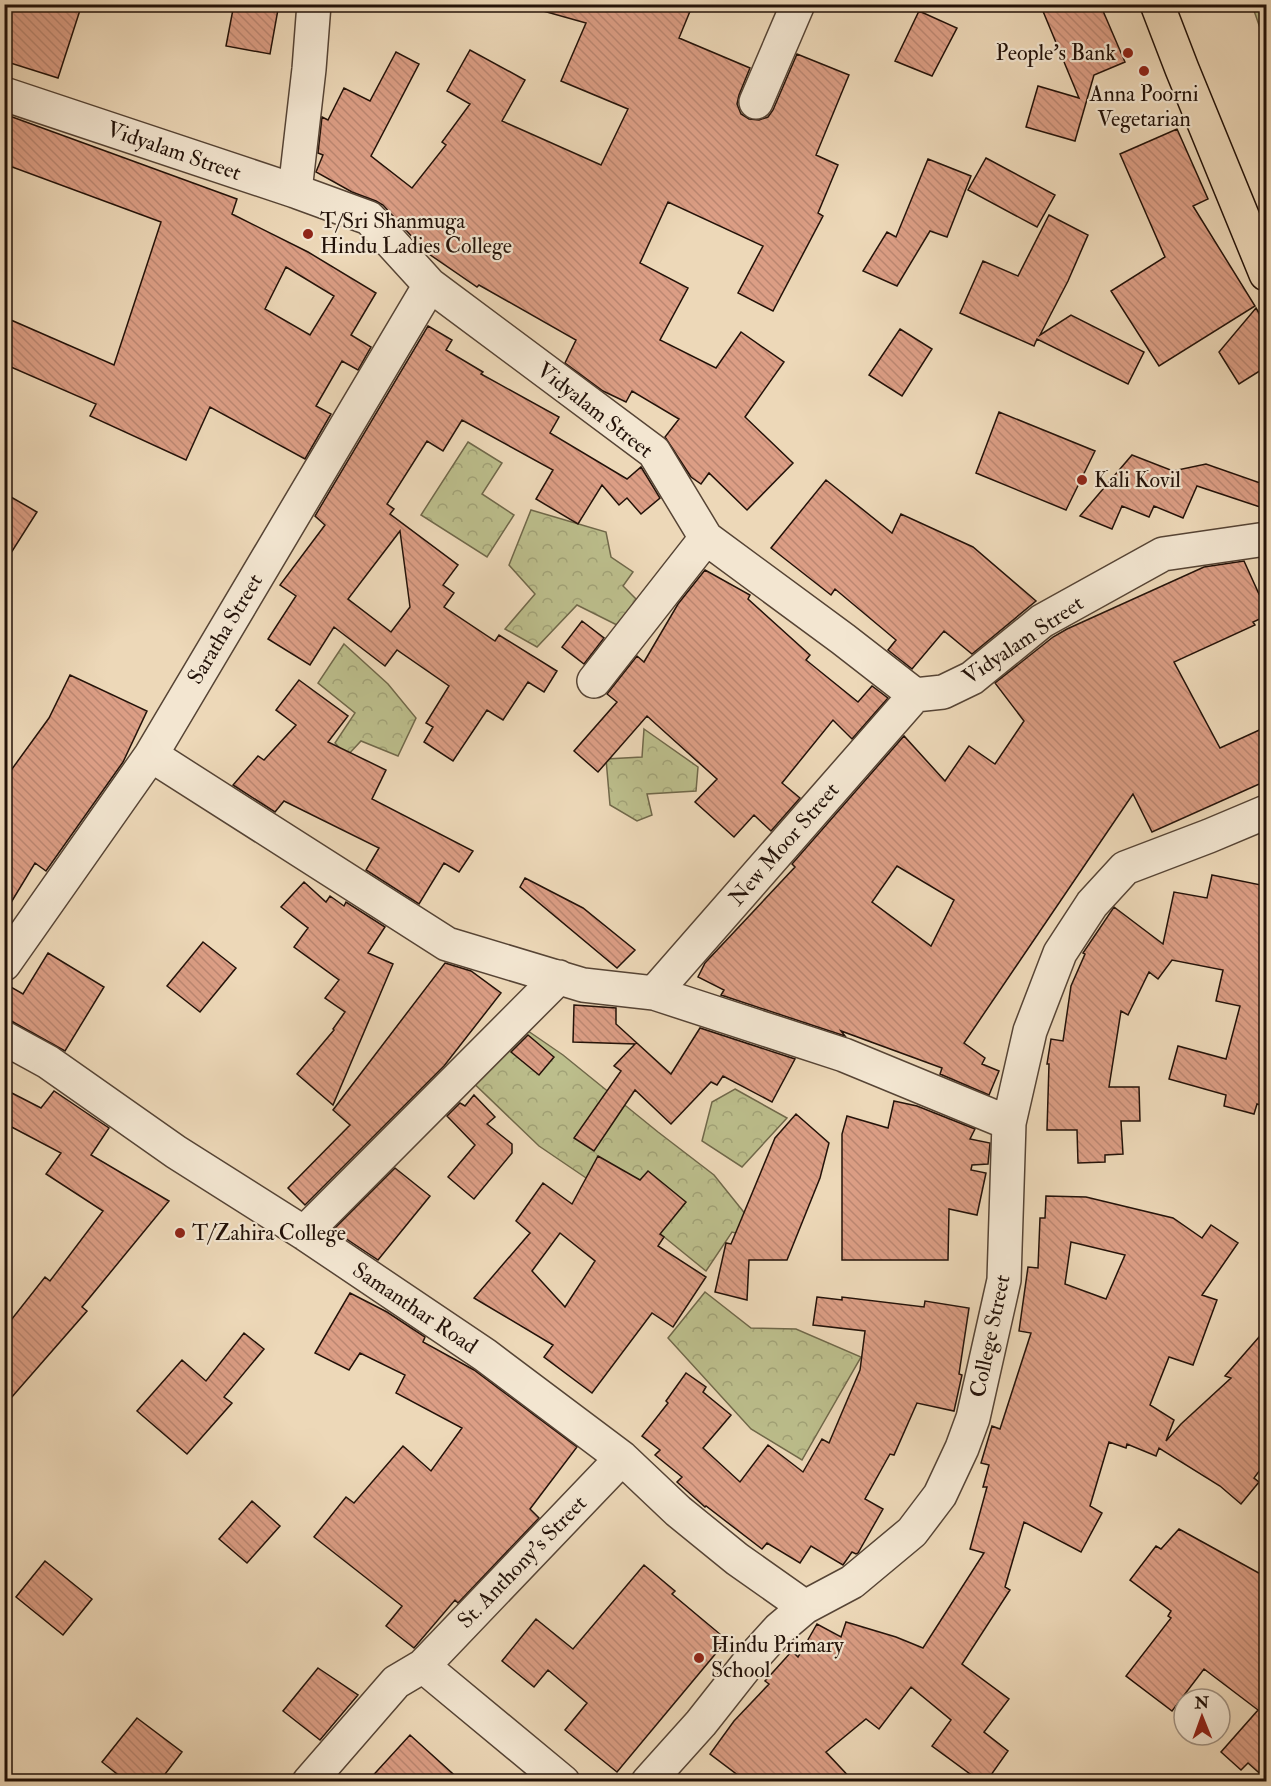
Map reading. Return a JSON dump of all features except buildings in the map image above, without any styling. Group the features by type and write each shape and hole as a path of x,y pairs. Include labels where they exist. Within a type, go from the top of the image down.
{"main road":[{"path":"1157,4 1198,111 1266,274"}],"street":[{"path":"295,191 314,4"},
{"path":"756,102 798,4"},
{"name":"Vidyalam Street","path":"4,94 295,191 369,219 430,285 654,452 706,538 915,695 943,692 972,678 1042,621 1163,554 1266,539"},
{"name":"Saratha Street","path":"4,964 151,755 430,285"},
{"path":"594,681 706,538"},
{"name":"New Moor Street","path":"654,993 915,695"},
{"path":"151,755 447,944 582,985 654,993 844,1055 1009,1123"},
{"name":"College Street","path":"648,1782 701,1723 750,1661 779,1629 805,1606 852,1582 912,1532 940,1495 973,1418 1004,1280 1009,1123 1030,1031 1060,953 1092,904 1125,868 1266,812"},
{"path":"304,1233 559,977"},
{"name":"Samanthar Road","path":"4,1038 48,1062 176,1152 304,1233 485,1356 622,1458 678,1511 729,1552 805,1606"},
{"name":"St. Anthony's Street","path":"309,1782 396,1682 423,1666 622,1458"},
{"path":"423,1666 563,1782"}],"green space":[{"path":"1252,5 1266,5 1266,45"},
{"path":"468,442 502,463 482,494 514,515 487,557 421,515"},
{"path":"531,510 606,532 611,557 633,572 623,586 643,606 621,627 577,605 537,647 505,629 535,594 509,565"},
{"path":"344,644 388,684 416,718 398,756 361,741 347,756 335,743 355,713 318,683"},
{"path":"644,729 698,767 696,791 647,794 652,815 637,821 610,805 606,759 642,757"},
{"path":"515,1022 563,1055 714,1175 767,1241 732,1232 706,1271 620,1201 539,1146 463,1073"},
{"path":"735,1089 787,1118 742,1167 702,1141 712,1102"},
{"path":"705,1292 751,1328 796,1329 861,1357 802,1460 751,1429 668,1338"}],"place":[{"name":"People's Bank","path":"1128,53"},
{"name":"Anna Poorni Vegetarian","path":"1144,71"},
{"name":"T/Sri Shanmuga Hindu Ladies College","path":"308,234"},
{"name":"Kali Kovil","path":"1082,480"},
{"name":"T/Zahira College","path":"180,1233"},
{"name":"Hindu Primary School","path":"699,1658"}]}
